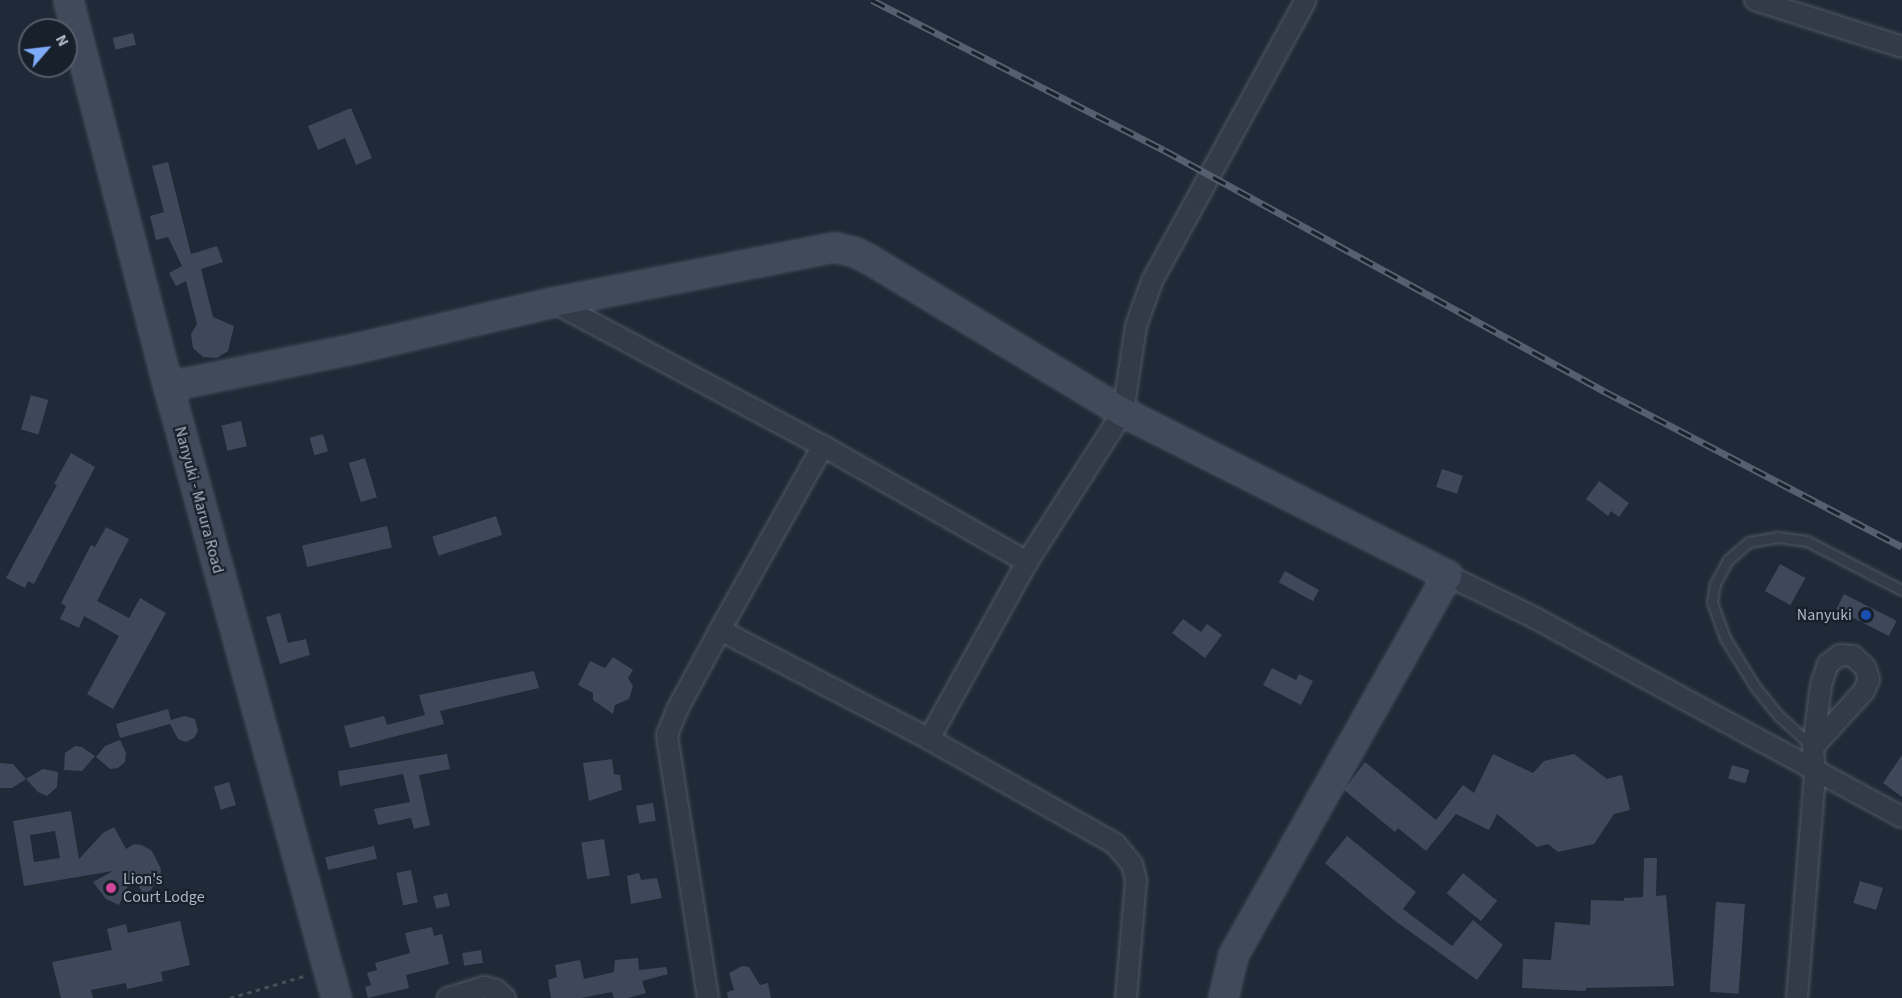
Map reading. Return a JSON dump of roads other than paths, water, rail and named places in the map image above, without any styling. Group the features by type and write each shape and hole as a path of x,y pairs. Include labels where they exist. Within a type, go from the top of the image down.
{"street":[{"name":"Nanyuki - Marura Road","path":"68,0 168,386 336,998"},
{"path":"929,739 1028,562 1123,412 1136,326 1152,281 1306,0"},
{"path":"1755,0 1902,47"},
{"path":"168,386 351,349 553,302 834,247 855,252 1123,412 1622,664 1815,772 1902,817"},
{"path":"553,302 823,447 1028,562"},
{"path":"708,998 668,735 678,708 823,447"},
{"path":"1223,998 1233,955 1447,575"},
{"path":"720,630 929,739 1115,844 1132,864 1136,880 1126,998"},
{"path":"1797,998 1815,772 1813,747"},
{"path":"448,998 484,987 496,990 505,998"}],"lane":[{"path":"1813,747 1778,715 1754,685 1725,638 1712,602 1714,584 1728,560 1749,542 1778,537 1807,541 1902,590"}],"railway":[{"path":"872,0 1164,150 1604,391 1902,547"}],"place":[{"name":"Nanyuki","path":"1866,615"},
{"name":"Lion's Court Lodge","path":"111,888"}]}
